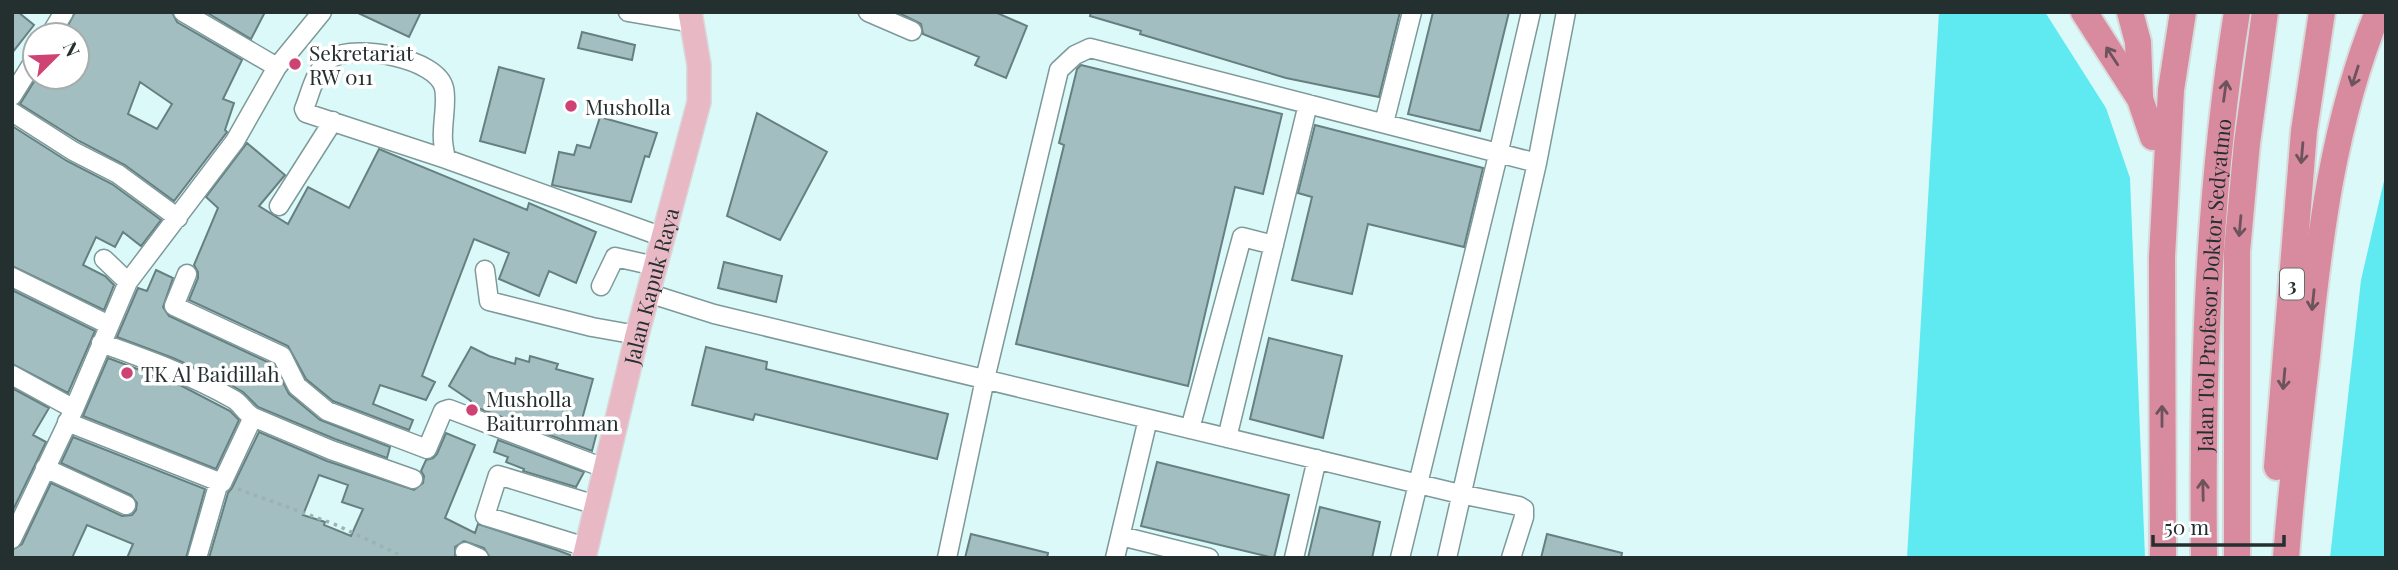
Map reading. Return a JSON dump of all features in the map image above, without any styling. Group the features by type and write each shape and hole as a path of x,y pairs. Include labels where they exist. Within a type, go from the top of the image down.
{"highway":[{"path":"2084,12 2140,99 2153,137"},
{"path":"2130,12 2138,42 2140,99"},
{"path":"2162,257 2156,207 2153,137 2165,12"},
{"name":"Jalan Tol Profesor Doktor Sedyatmo","path":"2163,558 2162,257 2171,90 2183,12"},
{"name":"Jalan Tol Profesor Doktor Sedyatmo","path":"2204,558 2202,428 2210,249 2220,131 2237,12"},
{"name":"Jalan Tol Profesor Doktor Sedyatmo","path":"2237,558 2237,251 2247,143 2265,12"},
{"name":"3","path":"2273,558 2276,475 2297,206 2304,131 2322,12"},
{"path":"2286,558 2315,278 2329,184 2349,93 2378,12"}],"main road":[{"name":"Jalan Kapuk Raya","path":"585,552 637,335 699,102 699,65 691,18"}],"street":[{"path":"183,12 277,67"},
{"path":"12,539 70,416 128,282 236,141 277,67 323,12"},
{"path":"628,12 691,18"},
{"path":"868,12 912,31"},
{"path":"1384,123 1412,12"},
{"path":"1400,558 1531,12"},
{"path":"1447,558 1536,163 1566,12"},
{"path":"947,558 985,379 1059,70 1075,55 1090,48 1536,163"},
{"path":"446,159 442,135 444,89 438,77 403,57 361,52 334,57 320,68 304,109 306,113 446,159 663,237"},
{"path":"1227,438 1308,104"},
{"path":"12,112 73,151 117,174 178,218"},
{"path":"279,206 333,121"},
{"path":"1190,429 1241,237 1274,245"},
{"path":"601,286 615,257 655,267"},
{"path":"104,259 128,282"},
{"path":"485,270 489,301 592,327 637,335"},
{"path":"187,274 174,306 282,356 297,386 327,411 427,449 443,411 449,409 604,468"},
{"path":"12,276 109,325"},
{"path":"648,293 713,314 1519,506 1524,509 1524,517 1511,558"},
{"path":"101,343 171,368 236,401 253,417 331,450 413,479"},
{"path":"12,374 70,416 221,483"},
{"path":"197,558 221,483 253,417"},
{"path":"1115,558 1148,419"},
{"path":"1294,558 1317,459"},
{"path":"45,468 126,505"},
{"path":"585,552 485,516 498,475 596,505"},
{"path":"1121,536 1209,558"}],"path":[{"path":"221,483 334,524 398,554"}],"water":[{"path":"1939,12 2045,12 2106,108 2130,178 2145,558 1907,558"},
{"path":"2386,172 2386,558 2330,558 2361,280"}],"building":[{"path":"12,12 18,12 29,21 21,21 21,42 12,53"},
{"path":"75,12 172,12 177,22 242,60 223,99 234,103 225,130 227,132 174,201 125,165 79,141 20,104 28,91 91,91 91,21 70,21","holes":["140,82 172,104 157,129 128,114"]},
{"path":"206,12 265,12 251,39"},
{"path":"356,12 421,12 409,37"},
{"path":"897,12 995,12 1027,26 1006,78 975,65 979,57 923,34 921,24"},
{"path":"1091,12 1400,12 1379,97 1286,78 1140,34 1141,31 1090,16"},
{"path":"1433,12 1509,12 1480,131 1408,114"},
{"path":"582,32 635,45 632,60 578,48"},
{"path":"1081,65 1282,114 1263,194 1235,187 1188,386 1016,344 1064,145 1059,143 1077,69"},
{"path":"499,67 544,79 525,153 480,141"},
{"path":"757,113 827,152 780,240 727,216"},
{"path":"600,117 657,133 649,157 645,156 631,202 552,185 559,152 574,155 577,145 590,148"},
{"path":"1315,125 1483,168 1464,247 1368,224 1352,294 1292,280 1312,197 1298,193"},
{"path":"12,126 67,161 112,184 161,220 141,246 123,232 115,247 96,237 83,265 105,276 114,285 104,310 12,266"},
{"path":"247,143 285,175 259,206 288,224 308,187 349,208 379,149 527,210 529,203 596,232 576,283 549,271 539,296 499,279 509,253 474,239 422,376 435,382 426,400 380,385 373,404 413,420 409,430 333,401 306,379 288,346 189,300 198,278 194,265 218,208 206,197"},
{"path":"724,262 782,276 776,302 718,288"},
{"path":"156,270 173,278 163,307 169,316 274,365 289,394 320,420 390,447 387,458 258,407 243,392 222,380 117,337 138,288 147,291"},
{"path":"12,290 95,331 68,393 12,364"},
{"path":"1269,338 1342,356 1323,438 1250,419"},
{"path":"471,347 515,364 516,358 529,362 530,356 558,364 556,369 593,379 581,423 598,428 592,451 470,405 471,401 449,386"},
{"path":"706,347 767,362 766,369 948,414 937,459 755,414 753,420 692,405"},
{"path":"108,358 180,385 230,411 239,420 216,469 83,416"},
{"path":"12,388 49,408 33,435 46,442 12,512"},
{"path":"259,432 327,461 414,490 423,483 424,476 421,471 426,460 437,454 446,433 475,445 445,518 475,533 478,524 557,550 570,555 570,558 490,558 484,548 464,541 455,547 455,558 209,558 228,493","holes":["319,475 348,485 342,502 363,509 351,536 324,525 325,522 303,515"]},
{"path":"73,437 205,489 186,558 127,558 133,544 87,525 72,558 12,558 12,550 22,544 51,483 122,516 132,515 136,510 137,503 131,495 61,463"},
{"path":"498,440 584,472 576,487 523,471 524,469 506,462 508,457 494,452"},
{"path":"1157,462 1289,495 1274,558 1141,526"},
{"path":"1320,507 1380,522 1372,558 1308,558"},
{"path":"971,534 1048,553 1047,558 965,558"},
{"path":"1547,534 1622,553 1621,558 1541,558"}],"place":[{"name":"Sekretariat RW 011","path":"295,64"},
{"name":"Musholla","path":"571,106"},
{"name":"TK Al Baidillah","path":"127,373"},
{"name":"Musholla Baiturrohman","path":"472,410"}]}
